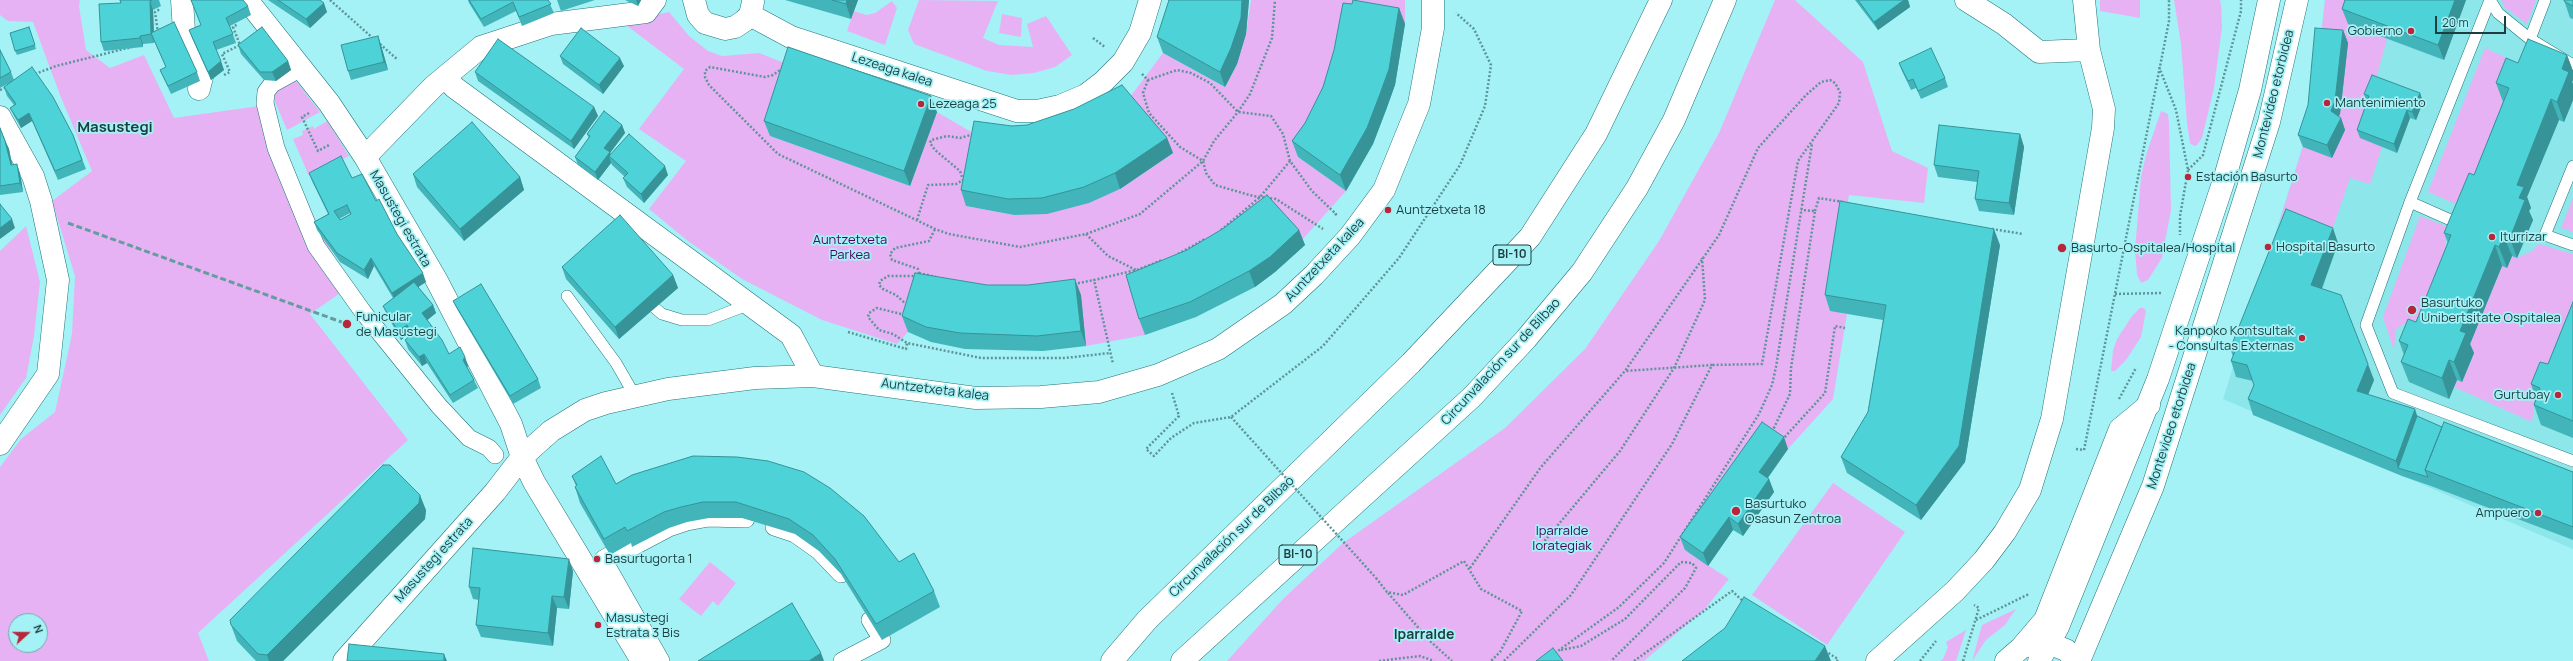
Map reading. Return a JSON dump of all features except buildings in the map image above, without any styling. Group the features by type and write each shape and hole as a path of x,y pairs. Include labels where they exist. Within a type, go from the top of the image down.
{"main road":[{"path":"182,0 184,31 202,77 198,89"},
{"name":"Masustegi estrata","path":"247,0 329,103 365,157 437,281 511,424 522,457 534,482 642,661"},
{"path":"365,157 445,77 480,47 551,24 646,12 655,0"},
{"path":"694,0 698,15 705,23 715,28 735,27 752,7"},
{"name":"Lezeaga kalea","path":"752,7 791,37 1018,110 1037,111 1060,106 1086,95 1103,82 1123,62 1140,33 1150,0"},
{"name":"Auntzetxeta kalea","path":"522,457 551,431 585,410 635,396 668,389 755,378 812,376 976,398 1041,397 1099,392 1118,387 1158,375 1218,349 1283,304 1350,236 1384,190 1419,104 1433,28 1433,0"},
{"name":"Circunvalación sur de Bilbao","path":"1112,661 1147,620 1411,363 1530,237 1596,134 1661,0"},
{"name":"Circunvalación sur de Bilbao","path":"1185,658 1410,456 1472,397 1526,339 1582,272 1637,188 1674,120 1725,0"},
{"path":"1966,0 2004,24 2039,52 2089,50"},
{"path":"1877,661 1963,598 1984,560 2005,532 2030,490 2054,411 2103,128 2104,109 2089,50 2084,0"},
{"name":"Montevideo etorbidea","path":"2044,652 2148,405 2225,177 2250,90 2269,0"},
{"name":"Montevideo etorbidea","path":"2078,661 2153,486 2269,122 2297,0"},
{"path":"445,77 454,87 791,335 812,376"},
{"path":"0,444 48,374 58,280 41,201 33,176 5,124"},
{"path":"2014,654 2045,620 2120,429 2148,405"},
{"name":"Masustegi estrata","path":"344,661 495,492 522,457"},
{"path":"2014,654 2035,643 2044,652 2066,650 2078,661"}],"street":[{"path":"301,68 272,84 266,92 265,103 276,148 316,246 363,312 440,406 469,438 489,448 495,455"},
{"path":"661,661 603,559 631,543 632,547 669,528 687,522 709,518 742,518 795,534 818,551 841,574 850,587"},
{"path":"842,661 882,640 862,607"}],"lane":[{"path":"2490,0 2498,13 2530,39 2573,66"},
{"path":"2490,0 2410,202 2366,325 2393,393 2573,461"},
{"path":"2530,39 2545,0"},
{"path":"2573,166 2545,235 2573,245"},
{"path":"2410,202 2455,222"},
{"path":"566,296 616,364 635,396"},
{"path":"655,308 662,314 682,320 708,320 750,304"}],"path":[{"path":"330,0 398,60"},
{"path":"784,64 782,69 773,75 765,77 710,67 705,72 705,77 709,85 778,154 935,229 949,234 1020,247 1086,234 1140,214 1203,161 1214,141 1238,112 1250,94 1272,38 1274,0"},
{"path":"2084,450 2169,22 2169,0"},
{"path":"2188,170 2203,154 2241,11 2241,0"},
{"path":"159,37 155,12 162,8 173,25 184,31"},
{"path":"1173,395 1179,416 1146,449 1154,456 1171,438 1194,423 1231,417 1323,346 1399,258 1460,165 1485,106 1491,65 1474,29 1454,12"},
{"path":"222,54 240,45 232,27 242,22"},
{"path":"1093,38 1106,47"},
{"path":"28,76 56,66 138,45"},
{"path":"2159,67 2176,110 2188,170 2180,216 2180,241"},
{"path":"1326,226 1323,230 1276,199 1260,197 1215,185 1206,174 1203,161 1180,147 1148,113 1143,93 1148,80 1177,70 1191,73 1210,83 1238,112 1271,116 1283,134 1290,161 1312,191 1336,214 1333,218"},
{"path":"1138,71 1148,80"},
{"path":"1470,568 1541,467 1625,371 1718,235 1758,148 1806,95 1821,82 1830,80 1835,83 1840,92 1839,103 1798,161 1762,364 1712,365 1625,371"},
{"path":"0,90 14,83"},
{"path":"302,117 309,132"},
{"path":"916,220 928,185 956,184 963,180 960,171 935,150 930,143 930,140 947,136 960,138 970,136 975,134 977,128"},
{"path":"1554,654 1619,606 1664,562 1759,414 1772,385 1776,367 1812,143"},
{"path":"1220,231 1260,197 1290,161"},
{"path":"1845,328 1835,326 1825,393 1782,440 1771,433 1790,394 1791,368 1815,211 1819,198 1850,203"},
{"path":"1801,210 1815,211"},
{"path":"1991,228 2023,234"},
{"path":"919,273 918,269 892,260 890,254 895,248 929,241 935,229"},
{"path":"1086,234 1108,256 1136,270"},
{"path":"1174,256 1207,238"},
{"path":"1542,544 1620,451 1674,368 1706,300 1702,257"},
{"path":"1070,285 1136,270 1166,259"},
{"path":"909,308 896,294 879,285 880,281 888,276 910,277 919,273 939,277"},
{"path":"1094,280 1118,387"},
{"path":"2160,301 2165,286"},
{"path":"2115,294 2162,293"},
{"path":"909,313 904,316 877,308 869,313 868,317 879,330 893,334 907,343 981,358 1065,358 1110,353"},
{"path":"848,332 906,349 907,343"},
{"path":"1504,661 1571,595 1672,444 1712,365"},
{"path":"2117,402 2138,365"},
{"path":"1231,417 1376,578 1430,641 1452,661"},
{"path":"1387,592 1403,595 1464,561 1470,568 1481,589 1522,611 1500,652 1491,661"},
{"path":"1559,650 1581,646 1625,619 1681,562 1692,563 1696,568 1694,576 1685,588 1611,661"},
{"path":"1976,620 2029,594 2032,588"},
{"path":"1634,661 1732,591 1748,605"},
{"path":"1963,598 1979,608 1963,661"},
{"path":"1819,648 1838,659 1837,661"},
{"path":"1379,661 1420,656 1434,661"}],"shaded area":[{"name":"Basurtuko Unibertsitate Ospitalea","path":"2325,0 2573,0 2573,549 2223,399 2312,117"}],"green space":[{"path":"0,0 80,0 79,6 86,50 110,68 144,55 174,118 259,106 349,287 310,314 408,440 198,633 209,661 0,661 0,467 21,439 55,412 72,334 75,276 52,201 92,171 60,95 33,22 8,21 0,15"},
{"path":"919,0 998,1 983,38 999,45 1033,47 1027,24 1046,16 1072,55 1055,67 1034,73 1012,75 987,71 914,44 908,30"},
{"name":"Auntzetxeta Parkea","path":"1251,0 1405,0 1405,24 1359,16 1298,157 1346,191 1301,241 1132,291 1145,335 1086,346 1081,295 920,289 908,332 897,344 822,320 742,279 688,241 649,209 686,161 639,129 684,69 622,22 669,12 689,36 708,51 722,56 759,53 782,62 794,63 770,136 910,186 937,112 980,137 966,206 1014,215 1120,189 1173,153 1127,101 1163,53 1225,87 1237,64 1246,34"},
{"name":"Iparralde lorategiak","path":"1775,0 1795,0 1863,62 1892,151 1928,168 1924,203 1849,195 1830,310 1847,314 1833,399 1788,449 1685,550 1729,579 1704,610 1644,661 1227,661 1284,598 1343,543 1505,428 1585,349 1659,241 1719,133"},
{"path":"2100,0 2140,0 2140,18 2100,11"},
{"path":"2174,0 2220,0 2221,5 2222,27 2214,88 2202,138 2197,145 2194,146 2190,143 2187,124 2181,44"},
{"path":"2325,0 2357,0 2387,39 2375,83 2382,147 2370,184 2350,178 2329,239 2280,220 2312,117"},
{"path":"2502,0 2536,0 2527,24 2504,7"},
{"path":"892,1 897,8 885,45 847,31 854,11 866,15 875,13"},
{"path":"1002,14 1022,18 1021,37 999,33"},
{"path":"2485,48 2519,64 2477,180 2456,204 2428,192"},
{"path":"292,76 320,112 287,130 270,90"},
{"path":"2161,111 2168,114 2169,123 2171,210 2162,258 2148,280 2141,283 2137,275 2135,250 2141,177 2146,155"},
{"path":"327,121 349,156 309,176 293,139 303,135 302,131 313,126 314,129"},
{"path":"2573,198 2573,232 2561,228"},
{"path":"2420,216 2451,228 2445,242 2446,252 2419,326 2406,323 2396,329 2394,350 2383,317"},
{"path":"26,226 40,282 34,336 26,378 0,415 0,251"},
{"path":"2539,244 2573,254 2573,317 2536,389 2532,422 2454,387 2457,380 2462,382 2474,354 2467,351 2502,266 2507,268 2512,256 2517,258 2532,251"},
{"path":"2140,308 2144,308 2146,311 2141,337 2126,360 2115,371 2111,371 2113,350 2117,339 2132,316"},
{"path":"1833,483 1905,532 1827,645 1752,595"},
{"path":"710,562 736,583 718,606 713,601 701,616 679,599"},
{"path":"2016,609 2005,625 1986,640 1972,661 1982,625"},
{"path":"1966,630 1956,661 1940,661 1943,659 1948,647 1946,642"}],"railway":[{"path":"68,223 347,324"}],"place":[{"name":"Gobierno","path":"2411,31"},
{"name":"Mantenimiento","path":"2327,103"},
{"name":"Lezeaga 25","path":"921,104"},
{"name":"Estación Basurto","path":"2188,177"},
{"name":"Auntzetxeta 18","path":"1388,210"},
{"name":"Iturrizar","path":"2492,237"},
{"name":"Hospital Basurto","path":"2268,247"},
{"name":"Basurto-Ospitalea/Hospital","path":"2062,248"},
{"name":"Basurtuko Unibertsitate Ospitalea","path":"2412,310"},
{"name":"Funicular de Masustegi","path":"347,324"},
{"name":"Kanpoko Kontsultak - Consultas Externas","path":"2302,338"},
{"name":"Gurtubay","path":"2558,395"},
{"name":"Basurtuko Osasun Zentroa","path":"1736,511"},
{"name":"Ampuero","path":"2538,513"},
{"name":"Basurtugorta 1","path":"597,559"},
{"name":"Masustegi Estrata 3 Bis","path":"598,625"}],"district":[{"name":"Masustegi","path":"115,128"},
{"name":"Iparralde","path":"1424,635"}]}
